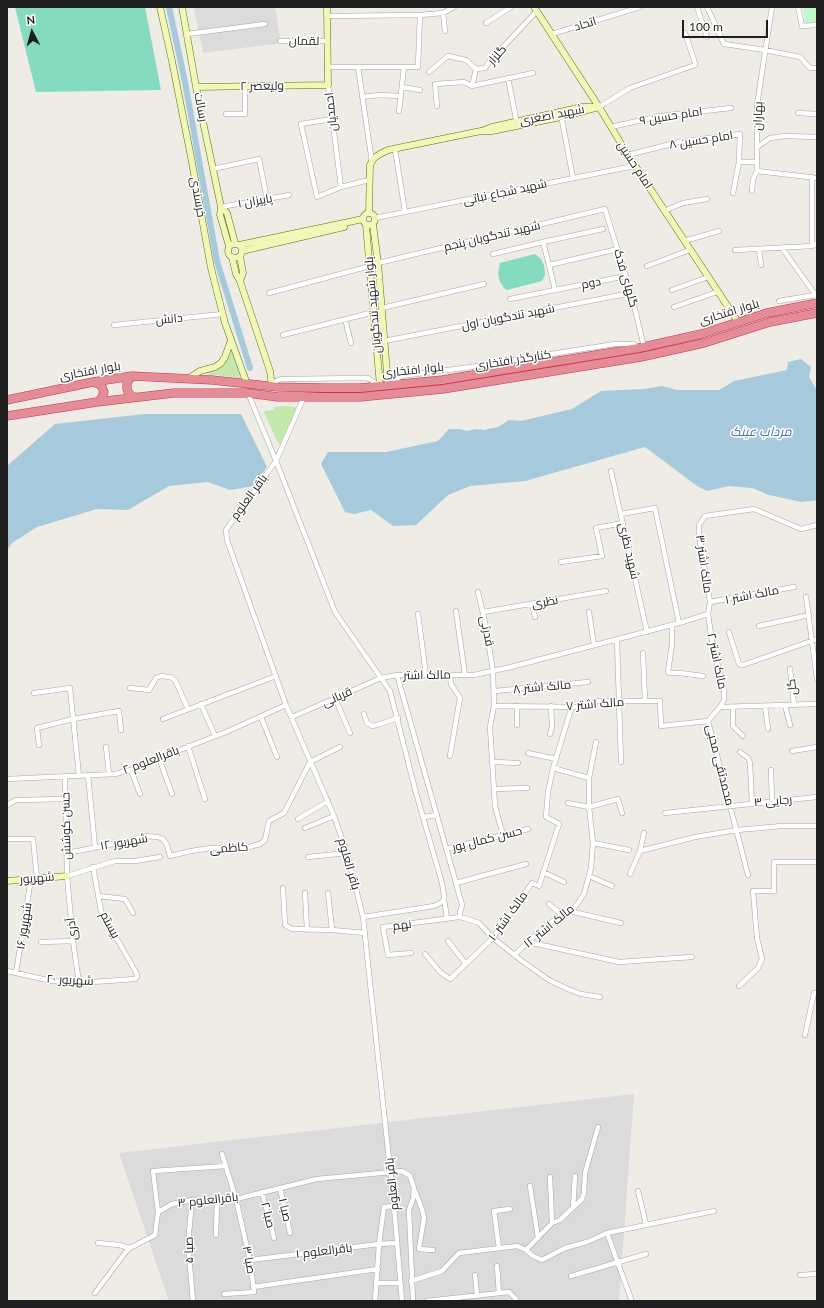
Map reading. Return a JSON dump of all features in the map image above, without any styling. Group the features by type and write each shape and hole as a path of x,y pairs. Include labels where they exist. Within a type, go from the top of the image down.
{"highway":[{"name":"بلوار افتخاری","path":"7,400 93,382 132,376 189,378 272,386 360,388 442,380 642,347 701,334 816,298"},
{"name":"بلوار افتخاری","path":"7,416 97,402 174,393 248,394 278,397 360,398 443,389 626,360 704,343 770,322 817,313"},
{"path":"132,376 127,383 126,389 129,394 134,397"},
{"path":"93,382 98,383 104,389 103,397 97,402"}],"street":[{"name":"خرسندی","path":"160,7 190,150 211,268 225,323 246,384"},
{"name":"رسالت","path":"182,7 221,207 220,215 229,246 227,252 232,257 236,274 240,281 270,372 272,386"},
{"name":"احمدیان","path":"327,7 328,85 341,187"},
{"path":"327,16 420,15 443,13 454,7"},
{"path":"486,22 511,7"},
{"name":"اتحاد","path":"552,34 640,7"},
{"path":"697,7 707,37"},
{"path":"707,7 724,44 800,57 810,68 817,68"},
{"name":"بهاران","path":"752,191 753,179 757,171 757,105 772,7"},
{"path":"798,7 802,26 817,25"},
{"name":"امام حسین","path":"536,9 599,107 634,166 738,322"},
{"name":"گلزار","path":"429,72 448,56 466,60 476,69 485,68 536,9"},
{"path":"443,13 445,31"},
{"path":"328,67 419,67 420,15"},
{"path":"187,34 265,24"},
{"path":"599,107 630,88 695,65 686,33"},
{"name":"لقمان","path":"280,41 328,41"},
{"path":"358,67 372,162 370,165 369,180 369,213 366,214 366,223"},
{"path":"399,111 404,67"},
{"path":"472,86 476,69"},
{"path":"437,106 435,84 464,82 472,86 533,73"},
{"path":"508,78 517,124"},
{"name":"ولیعصر ۲","path":"197,86 328,85"},
{"path":"226,114 245,114 245,86"},
{"path":"402,87 420,90"},
{"path":"362,97 379,95 401,96"},
{"name":"شهید اصغری","path":"372,162 374,158 380,154 395,149 481,132 492,127 517,124 561,114 582,107 599,107"},
{"name":"امام حسین ۹","path":"611,127 660,116 731,108"},
{"path":"798,113 817,114"},
{"path":"561,114 574,178"},
{"path":"332,119 301,124 317,197 341,187 369,180"},
{"name":"امام حسین ۸","path":"628,155 679,142 740,134 739,162 732,193"},
{"path":"757,147 770,138 785,136 817,137"},
{"path":"395,149 405,212"},
{"path":"213,169 259,159 267,199"},
{"path":"739,162 757,162"},
{"name":"شهید شجاع نباتی","path":"375,218 634,166"},
{"path":"757,171 815,178 812,246"},
{"name":"پاییزان ۱","path":"221,207 289,195"},
{"path":"664,211 683,203 707,199"},
{"name":"رسالت","path":"221,207 227,213 239,248 242,272 240,281"},
{"name":"گلهای فدک","path":"605,209 631,293 642,347"},
{"name":"شهید تندگویان پنجم","path":"378,263 605,209"},
{"path":"229,246 239,248 366,223 375,218 374,215 369,213"},
{"name":"بلوار شهید تندگویان","path":"366,223 374,233 378,263 386,366 384,386"},
{"name":"بلوار شهید تندگویان","path":"366,223 378,366 384,386"},
{"path":"493,254 603,229"},
{"path":"367,234 370,231 374,233"},
{"path":"684,241 719,231"},
{"path":"543,242 555,290"},
{"path":"735,250 812,246 817,243"},
{"path":"232,257 235,258 239,248"},
{"path":"779,301 816,298 782,248"},
{"path":"760,249 760,265"},
{"path":"549,265 618,250"},
{"path":"647,266 690,250"},
{"path":"269,294 370,266"},
{"name":"دوم","path":"510,299 626,276"},
{"path":"672,290 708,277"},
{"path":"382,308 484,284"},
{"path":"674,307 717,292"},
{"name":"شهید تندگویان اول","path":"384,340 631,293"},
{"path":"282,335 374,312"},
{"name":"دانش","path":"114,325 223,314"},
{"path":"345,319 351,344"},
{"path":"189,378 200,371 221,363 225,357 231,340"},
{"path":"378,366 386,366"},
{"path":"248,394 335,612 390,691 441,878 444,895 443,901 446,908 447,917 472,920 479,923 493,938 539,974 568,989 585,995 600,997"},
{"name":"باقر العلوم","path":"304,397 276,461 226,530 226,540 286,705 334,816 347,853 363,917 391,1173 402,1301"},
{"name":"شهید نظری","path":"611,471 647,632"},
{"path":"621,514 655,508 679,623"},
{"name":"مالک اشتر ۳","path":"708,614 710,602 699,535 700,525 704,516 754,508 801,529 817,526"},
{"path":"561,562 602,556 596,528 623,523"},
{"name":"مالک اشتر ۱","path":"710,602 794,587"},
{"name":"نظری","path":"483,612 606,591"},
{"name":"قدرتی","path":"478,592 493,671"},
{"path":"806,597 808,615 815,640 817,679"},
{"path":"532,604 535,617"},
{"path":"456,611 465,675"},
{"path":"589,612 594,645"},
{"path":"418,614 426,675"},
{"name":"مالک اشتر","path":"381,678 398,675 465,675 493,671 618,640 708,614"},
{"name":"مالک اشتر ۲","path":"708,614 712,641 724,691 724,700 720,707"},
{"path":"759,626 808,615"},
{"path":"672,625 672,644 668,672 703,676"},
{"path":"729,632 739,664 743,665 815,640"},
{"path":"618,640 621,762"},
{"path":"643,653 645,701"},
{"name":"گل","path":"790,669 794,705"},
{"path":"493,671 495,691 490,727 495,806 503,835"},
{"path":"398,675 462,905 459,918"},
{"path":"450,675 451,684 460,698 450,756"},
{"path":"130,688 148,690 156,678 161,676 170,677 175,680 188,709"},
{"path":"163,719 276,676"},
{"name":"قربانی","path":"292,717 381,678"},
{"name":"مالک اشتر ۸","path":"495,691 588,682"},
{"path":"34,693 70,688 79,776"},
{"path":"335,698 350,733"},
{"name":"مالک اشتر ۷","path":"494,706 581,707 598,701 660,701 661,726 708,721"},
{"path":"201,704 215,736"},
{"name":"محمدتقی محبی","path":"748,875 708,721 720,707 817,704"},
{"name":"باقرالعلوم ۲","path":"7,779 109,774 131,770 286,705"},
{"path":"786,705 790,725"},
{"path":"517,706 517,725"},
{"path":"550,734 552,727 551,706"},
{"name":"مالک اشتر ۱۰","path":"425,954 440,972 450,979 493,938 532,883 539,886 559,824 546,817 548,792 553,768 572,706"},
{"path":"765,706 768,729"},
{"path":"733,707 733,726 743,736"},
{"path":"39,746 37,728 73,719 119,711 121,730"},
{"path":"364,714 367,723 372,726 398,718"},
{"path":"261,716 277,757"},
{"name":"مالک اشتر ۱۲","path":"514,955 547,925 575,907 584,894 592,868 593,843 589,807 589,778 596,742"},
{"path":"188,746 205,799"},
{"path":"106,747 109,774"},
{"path":"310,762 340,747"},
{"path":"792,751 817,747"},
{"path":"740,752 748,758 750,763 752,803"},
{"path":"528,753 556,759"},
{"path":"159,758 172,794"},
{"name":"کاظمی","path":"170,856 211,848 249,847 260,844 265,840 269,822 284,813 310,762"},
{"path":"493,762 518,763"},
{"path":"553,768 589,778"},
{"path":"131,770 140,794"},
{"path":"771,770 772,801"},
{"path":"88,775 95,847"},
{"name":"حسن کوشش","path":"65,777 67,876"},
{"path":"494,789 527,788"},
{"name":"رجایی ۳","path":"665,813 817,797"},
{"path":"7,805 16,800 66,799"},
{"path":"568,803 589,807 618,799 622,812"},
{"path":"298,819 328,801"},
{"path":"424,817 437,815"},
{"path":"305,828 334,816"},
{"path":"640,851 695,837 737,830 782,826 817,826"},
{"name":"حسن کمال پور","path":"446,849 528,829"},
{"path":"630,874 640,851 644,833"},
{"name":"شهریور ۱۲","path":"67,853 128,841 144,836 163,839 167,845 170,856"},
{"name":"شهریور ۱۶","path":"7,839 33,839 34,879 16,973"},
{"path":"593,843 629,850"},
{"path":"308,857 347,853"},
{"path":"67,876 115,861 135,861 160,857"},
{"path":"739,986 758,968 762,959 757,938 753,891 774,891 774,862 817,862"},
{"path":"456,883 526,864"},
{"name":"بیستم","path":"93,867 101,910 137,974 135,979"},
{"path":"543,872 564,882"},
{"name":"شهریور","path":"7,881 67,876"},
{"name":"آذری","path":"67,876 73,941 79,983"},
{"path":"589,876 612,886"},
{"path":"283,888 285,925 292,929 365,933"},
{"path":"305,893 307,930"},
{"path":"328,893 332,930"},
{"path":"98,896 125,899 133,913"},
{"path":"363,917 434,906 443,901"},
{"path":"549,904 562,915"},
{"path":"569,911 621,923"},
{"name":"نهم","path":"411,952 388,955 383,927 447,917"},
{"path":"41,942 73,941"},
{"path":"448,941 466,964"},
{"path":"528,942 619,962 692,957"},
{"name":"شهریور ۲۰","path":"7,971 52,981 79,983 135,979"},
{"path":"805,1035 814,993 817,993"},
{"path":"526,1250 552,1223 560,1220 582,1199 584,1193 585,1173 598,1126"},
{"name":"صبا ۳","path":"222,1154 236,1199 250,1260 254,1292 224,1294"},
{"path":"95,1293 130,1248 155,1235 158,1212 152,1171 226,1166"},
{"name":"باقرالعلوم ۳","path":"158,1212 172,1204 192,1200 236,1199 317,1179 402,1171 410,1176 414,1188"},
{"path":"573,1208 574,1176"},
{"path":"550,1177 552,1223"},
{"path":"530,1186 538,1238"},
{"name":"صبا ۱","path":"280,1188 290,1233"},
{"path":"414,1188 422,1208 424,1218 419,1249 433,1250"},
{"path":"413,1301 409,1210 413,1199 414,1188"},
{"path":"638,1190 646,1224"},
{"name":"صبا ۲","path":"262,1192 274,1238"},
{"name":"صبا ۵","path":"192,1200 188,1244 193,1301"},
{"path":"216,1235 217,1200"},
{"path":"375,1301 379,1244 384,1207 394,1206"},
{"path":"499,1248 494,1211 510,1209"},
{"path":"411,1281 442,1271 459,1253 517,1246 542,1260 565,1248 587,1242 607,1233 714,1211"},
{"path":"607,1233 631,1299"},
{"path":"98,1243 113,1244 130,1248"},
{"name":"باقرالعلوم ۱","path":"250,1260 379,1244 397,1244"},
{"path":"571,1276 646,1254"},
{"path":"497,1266 499,1293"},
{"path":"253,1287 378,1269"},
{"path":"800,1275 817,1274"},
{"path":"475,1275 477,1296"},
{"path":"377,1283 400,1283"},
{"path":"427,1301 509,1292 517,1301"}],"shaded area":[{"path":"194,7 275,7 281,43 203,53"},
{"path":"634,1094 619,1301 169,1301 119,1153"}],"green space":[{"path":"15,7 145,7 161,90 36,92"},
{"path":"803,7 817,7 817,22 805,23"},
{"path":"535,254 541,259 544,265 545,275 542,281 507,290 504,288 500,282 498,274 500,263"},
{"path":"231,352 233,352 240,378 206,374 225,364"},
{"path":"274,407 295,407 296,409 280,444 277,441 264,412 274,410"}],"water":[{"name":"مرداب عینک","path":"801,359 811,367 809,377 817,390 817,500 802,502 769,495 752,488 729,486 707,491 697,486 645,447 525,481 470,486 448,495 416,525 393,526 371,510 354,514 345,512 321,464 328,452 386,452 438,441 449,429 460,429 467,431 475,429 484,430 498,427 509,420 521,421 572,409 601,391 644,389 662,386 677,390 719,390 734,381 787,370 788,362"},
{"path":"145,414 241,414 267,467 253,486 230,490 208,482 169,486 128,510 97,509 37,527 12,543 7,550 7,466 55,424"}],"waterway":[{"path":"169,7 185,82 217,261 250,368"}]}
